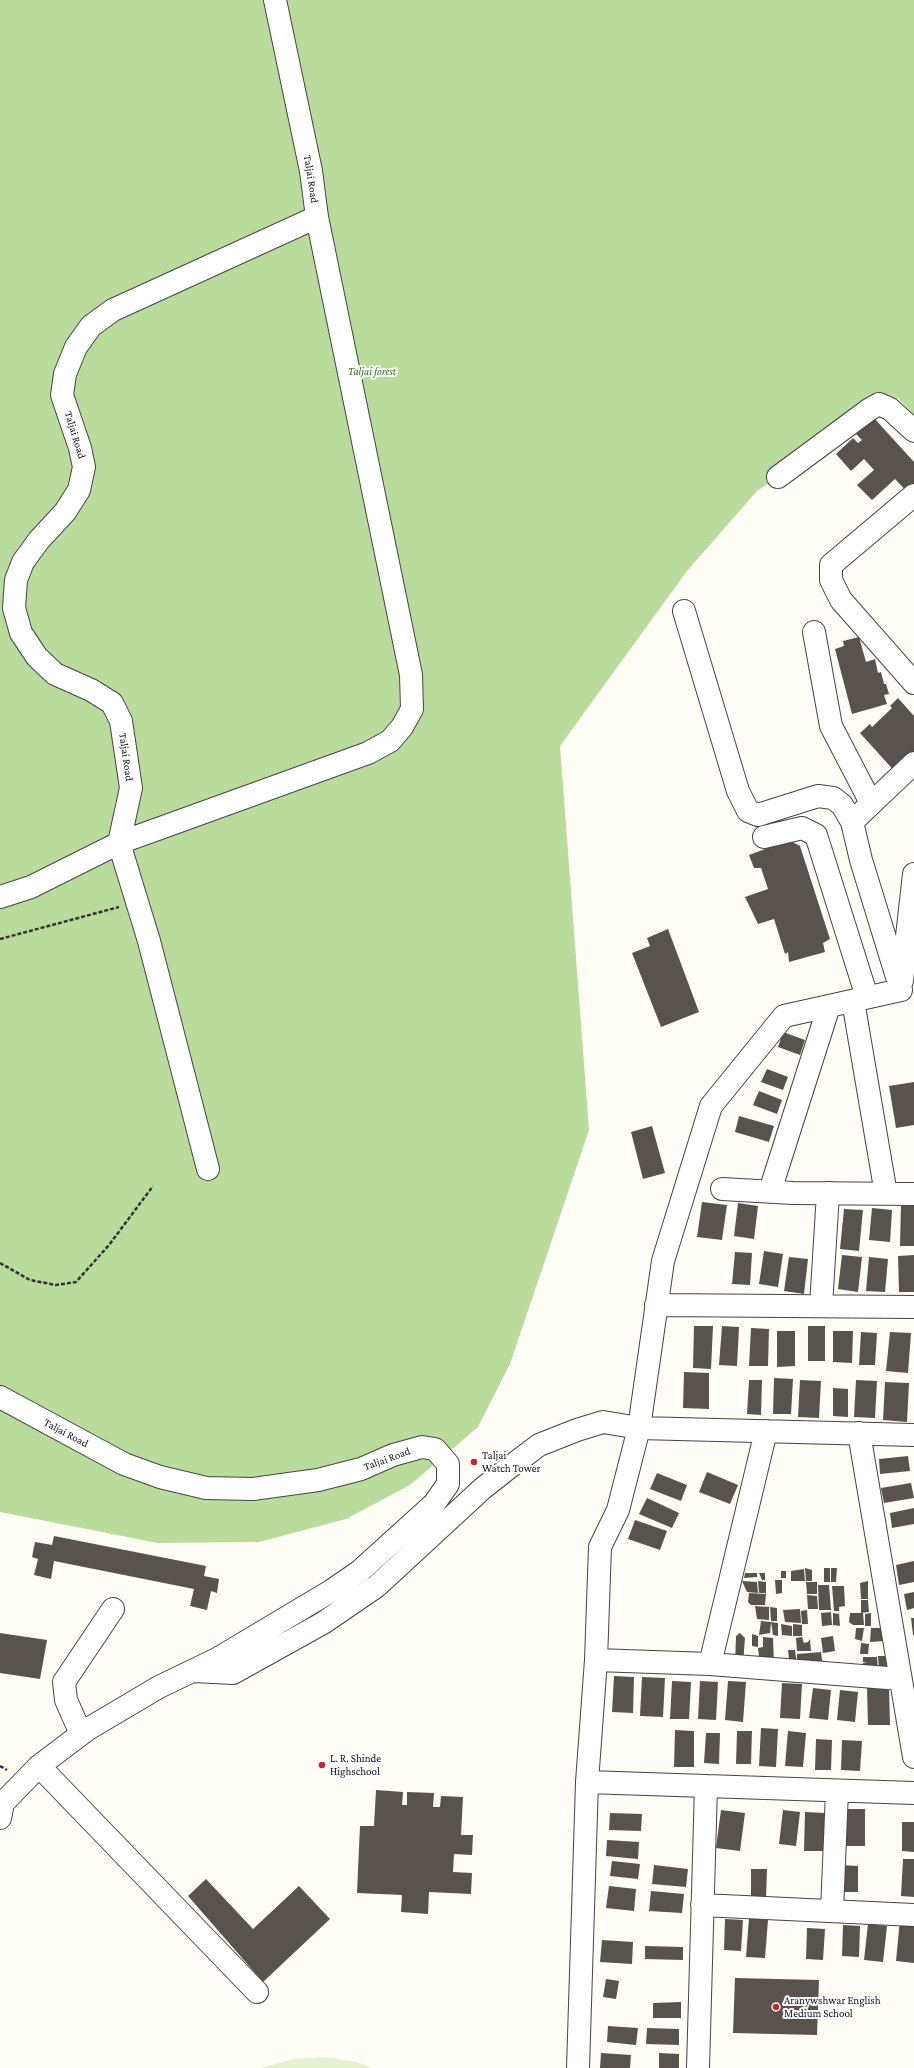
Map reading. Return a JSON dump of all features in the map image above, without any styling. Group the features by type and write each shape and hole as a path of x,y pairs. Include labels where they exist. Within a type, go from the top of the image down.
{"street":[{"name":"Taljai Road","path":"119,843 131,788 121,721 112,703 91,690 55,674 36,657 21,632 14,608 16,580 23,562 39,540 65,512 79,490 84,467 80,448 62,395 65,374 76,347 91,326 113,310 317,217 311,171 275,0"},
{"path":"0,897 31,887 119,843 368,753 390,741 402,727 412,709 411,675 317,217"},
{"path":"778,477 870,409 879,404 890,409 914,431"},
{"path":"914,495 848,553 831,565 831,580 841,600 914,683"},
{"path":"684,611 738,791 748,811 758,815 818,796 833,798 842,805 852,822 861,860 900,990"},
{"path":"814,632 831,726 871,803"},
{"path":"852,822 914,763"},
{"path":"764,837 802,828 816,835 860,999 886,1194"},
{"path":"119,843 149,941 208,1169"},
{"path":"900,990 914,874"},
{"path":"578,2068 587,1782 596,1660 600,1547 618,1510 639,1428 663,1261 711,1106 784,1016 900,990"},
{"path":"770,1191 829,1006"},
{"path":"722,1189 828,1193 914,1194"},
{"path":"821,1306 828,1193"},
{"path":"656,1305 914,1307"},
{"name":"Taljai Road","path":"0,1397 124,1464 160,1477 206,1488 253,1489 318,1480 360,1469 393,1455 422,1447 435,1449 448,1464 448,1484 434,1504 360,1571 331,1591 223,1655 191,1671 80,1734 39,1766 4,1803 0,1818"},
{"path":"191,1671 233,1673 323,1623 377,1586 482,1489 539,1445 577,1430 602,1422 639,1428 914,1435"},
{"path":"710,1664 766,1431"},
{"path":"859,1433 914,1756"},
{"path":"80,1734 66,1700 64,1682 113,1609"},
{"path":"596,1660 710,1664 900,1679"},
{"path":"39,1766 258,1992"},
{"path":"587,1782 914,1793"},
{"path":"698,2068 706,1786"},
{"path":"832,1911 837,1791"},
{"path":"702,1905 914,1915"}],"path":[{"path":"0,939 137,902"},
{"path":"0,1263 30,1280 56,1285 76,1282 109,1245 152,1186"}],"green space":[{"name":"Taljai forest","path":"0,0 914,0 914,416 898,398 757,491 687,571 560,746 589,1130 510,1364 478,1427 410,1485 346,1519 259,1542 158,1543 0,1512"},
{"path":"325,2057 357,2062 372,2068 260,2068 293,2059"}],"building":[{"path":"874,418 914,462 914,491 910,495 895,479 872,500 857,485 874,470 864,459 851,471 836,454 853,438 858,443 862,440 856,434"},
{"path":"859,637 866,662 875,659 878,673 881,672 884,684 886,684 889,694 884,695 887,704 852,714 835,649 844,646 843,641"},
{"path":"898,698 914,716 914,757 898,775 860,733 870,724 872,727 892,708 890,706"},
{"path":"789,840 800,846 830,939 823,943 825,952 789,962 788,952 785,954 774,919 758,924 745,897 768,889 761,868 754,868 749,855"},
{"path":"668,929 699,1012 661,1027 632,953 650,946 647,938"},
{"path":"783,1032 805,1040 800,1055 778,1047"},
{"path":"767,1069 788,1077 783,1090 761,1082"},
{"path":"914,1082 914,1125 896,1128 889,1086"},
{"path":"759,1091 782,1100 777,1114 753,1105"},
{"path":"739,1116 774,1126 769,1142 735,1132"},
{"path":"652,1126 665,1173 643,1179 631,1132"},
{"path":"702,1202 727,1205 722,1240 697,1237"},
{"path":"738,1203 758,1206 754,1239 734,1236"},
{"path":"901,1204 914,1205 914,1246 900,1246"},
{"path":"872,1208 892,1210 890,1242 869,1240"},
{"path":"844,1209 863,1210 859,1251 840,1249"},
{"path":"764,1251 783,1254 778,1287 759,1284"},
{"path":"735,1252 752,1253 750,1285 732,1284"},
{"path":"842,1255 862,1257 858,1292 838,1289"},
{"path":"914,1255 914,1292 899,1292 898,1256"},
{"path":"789,1257 808,1259 804,1294 784,1291"},
{"path":"869,1257 888,1259 885,1292 866,1291"},
{"path":"694,1326 713,1326 711,1369 693,1368"},
{"path":"722,1326 739,1327 737,1366 719,1365"},
{"path":"808,1326 825,1326 825,1361 808,1361"},
{"path":"751,1328 769,1329 768,1366 749,1366"},
{"path":"777,1331 795,1331 795,1366 777,1367"},
{"path":"833,1331 853,1331 852,1363 833,1362"},
{"path":"861,1332 877,1333 875,1365 859,1365"},
{"path":"890,1332 911,1333 908,1373 886,1371"},
{"path":"684,1372 709,1373 709,1409 683,1408"},
{"path":"774,1378 793,1379 791,1414 773,1414"},
{"path":"749,1380 762,1380 761,1415 747,1414"},
{"path":"800,1380 821,1381 819,1418 798,1417"},
{"path":"856,1380 877,1381 875,1418 854,1417"},
{"path":"885,1382 909,1383 907,1422 883,1420"},
{"path":"833,1388 848,1389 848,1417 833,1416"},
{"path":"908,1456 910,1471 880,1474 879,1459"},
{"path":"707,1472 738,1485 730,1504 699,1492"},
{"path":"657,1473 687,1485 681,1501 650,1489"},
{"path":"911,1483 914,1498 884,1503 881,1488"},
{"path":"647,1498 679,1513 672,1528 639,1514"},
{"path":"914,1508 914,1524 892,1528 890,1513"},
{"path":"635,1520 667,1531 660,1550 628,1539"},
{"path":"54,1536 206,1566 204,1576 219,1579 217,1593 211,1591 207,1610 190,1606 194,1589 54,1561 51,1579 34,1575 38,1559 32,1557 35,1542 52,1545"},
{"path":"914,1561 914,1582 899,1585 896,1565"},
{"path":"805,1568 812,1570 812,1581 806,1581"},
{"path":"824,1568 830,1568 830,1582 824,1582"},
{"path":"831,1568 837,1568 836,1582 831,1582"},
{"path":"804,1569 805,1581 791,1581 791,1571"},
{"path":"781,1571 786,1571 786,1578 781,1578"},
{"path":"745,1573 757,1573 757,1577 744,1578"},
{"path":"759,1573 765,1573 765,1580 762,1580"},
{"path":"775,1580 782,1580 782,1593 776,1594"},
{"path":"742,1581 757,1582 758,1593 747,1592"},
{"path":"758,1581 766,1582 766,1593 759,1593"},
{"path":"868,1581 868,1599 861,1599 860,1583"},
{"path":"806,1582 817,1582 817,1594 807,1594"},
{"path":"818,1585 829,1585 831,1610 819,1610"},
{"path":"832,1586 844,1586 845,1606 839,1607 839,1611 834,1611"},
{"path":"914,1592 914,1608 907,1610 904,1594"},
{"path":"749,1593 766,1594 765,1605 751,1605 748,1602"},
{"path":"807,1595 817,1596 818,1609 808,1609"},
{"path":"861,1600 868,1600 869,1612 861,1613"},
{"path":"755,1606 769,1607 769,1620 757,1619"},
{"path":"770,1607 777,1608 777,1621 771,1621"},
{"path":"800,1609 801,1623 785,1622 783,1610"},
{"path":"807,1610 808,1624 802,1624 801,1611"},
{"path":"831,1612 832,1625 822,1626 821,1613"},
{"path":"833,1613 839,1614 840,1626 833,1625"},
{"path":"850,1613 863,1613 864,1625 853,1625 849,1622"},
{"path":"871,1613 871,1626 865,1626 865,1614"},
{"path":"911,1618 914,1618 914,1635 913,1635"},
{"path":"761,1621 771,1622 770,1633 759,1635"},
{"path":"771,1622 778,1623 778,1636 773,1635"},
{"path":"781,1624 792,1626 792,1636 782,1635"},
{"path":"793,1624 802,1625 802,1636 793,1636"},
{"path":"856,1628 864,1628 862,1641 855,1639"},
{"path":"871,1628 884,1628 885,1641 870,1642"},
{"path":"0,1633 47,1640 40,1679 0,1673"},
{"path":"740,1633 745,1638 743,1664 735,1663 736,1636"},
{"path":"752,1634 758,1636 758,1647 752,1646"},
{"path":"833,1636 835,1651 823,1653 821,1638"},
{"path":"763,1637 773,1638 774,1663 760,1665 758,1648 763,1647"},
{"path":"802,1637 804,1643 808,1642 810,1639 811,1651 797,1651 796,1638"},
{"path":"861,1643 869,1644 868,1654 860,1654"},
{"path":"788,1650 795,1650 797,1666 790,1667"},
{"path":"821,1652 823,1668 810,1667 810,1653"},
{"path":"810,1653 810,1667 797,1667 797,1654"},
{"path":"878,1656 890,1656 890,1670 879,1670"},
{"path":"863,1657 877,1657 878,1670 863,1669 863,1663 867,1663 863,1662"},
{"path":"614,1676 634,1677 633,1713 612,1712"},
{"path":"642,1677 665,1678 663,1717 640,1716"},
{"path":"672,1681 691,1682 689,1719 670,1719"},
{"path":"700,1681 718,1682 716,1720 698,1719"},
{"path":"728,1681 746,1682 743,1722 725,1720"},
{"path":"782,1683 802,1684 800,1719 780,1718"},
{"path":"813,1688 831,1690 828,1720 809,1718"},
{"path":"867,1688 889,1688 890,1725 868,1725"},
{"path":"840,1690 858,1692 855,1722 837,1720"},
{"path":"761,1728 778,1729 776,1767 759,1766"},
{"path":"675,1730 694,1731 694,1767 674,1767"},
{"path":"737,1731 752,1731 751,1764 736,1764"},
{"path":"788,1731 806,1733 803,1767 785,1766"},
{"path":"706,1733 720,1733 719,1764 704,1763"},
{"path":"816,1739 832,1740 831,1770 815,1770"},
{"path":"842,1740 862,1741 860,1771 841,1770"},
{"path":"376,1790 403,1792 402,1805 407,1805 407,1792 434,1793 433,1807 440,1807 441,1796 463,1797 461,1835 473,1835 472,1855 454,1854 453,1872 472,1873 471,1894 429,1892 428,1914 401,1912 402,1895 357,1893 360,1826 374,1826"},
{"path":"842,1809 865,1809 865,1846 842,1846"},
{"path":"721,1810 745,1813 740,1851 716,1848"},
{"path":"783,1810 800,1812 796,1846 779,1844"},
{"path":"805,1812 825,1813 825,1851 804,1851"},
{"path":"610,1813 642,1814 641,1831 609,1830"},
{"path":"902,1822 914,1822 914,1852 902,1851"},
{"path":"607,1840 639,1842 638,1859 606,1856"},
{"path":"903,1859 914,1859 914,1897 901,1896"},
{"path":"612,1861 640,1864 638,1879 610,1876"},
{"path":"654,1865 688,1869 686,1887 652,1884"},
{"path":"840,1865 858,1866 858,1892 839,1892"},
{"path":"751,1869 767,1869 766,1898 751,1898"},
{"path":"206,1879 253,1929 299,1886 330,1919 263,1982 188,1896"},
{"path":"609,1886 636,1889 634,1911 606,1908"},
{"path":"651,1891 684,1894 682,1913 649,1911"},
{"path":"749,1918 768,1920 765,1958 746,1957"},
{"path":"725,1919 743,1920 741,1951 724,1950"},
{"path":"900,1919 914,1920 914,1963 896,1961"},
{"path":"868,1924 887,1926 883,1962 864,1960"},
{"path":"843,1925 860,1926 859,1957 842,1956"},
{"path":"807,1928 825,1929 823,1960 806,1959"},
{"path":"602,1940 633,1942 632,1964 600,1962"},
{"path":"645,1946 683,1947 683,1960 645,1959"},
{"name":"Aranywshwar English Medium School","path":"735,1978 819,1980 817,2035 733,2033"},
{"path":"606,1979 619,1981 616,1999 603,1997"},
{"path":"681,2002 681,2018 653,2018 653,2003"},
{"path":"608,2026 638,2028 636,2045 607,2042"},
{"path":"647,2028 679,2029 679,2045 646,2044"},
{"path":"601,2053 631,2055 630,2068 600,2068"},
{"path":"659,2053 679,2054 679,2068 659,2068"}],"place":[{"name":"Taljai Watch Tower","path":"474,1462"},
{"name":"L. R. Shinde Highschool","path":"322,1765"},
{"name":"Aranywshwar English Medium School","path":"776,2007"}]}
